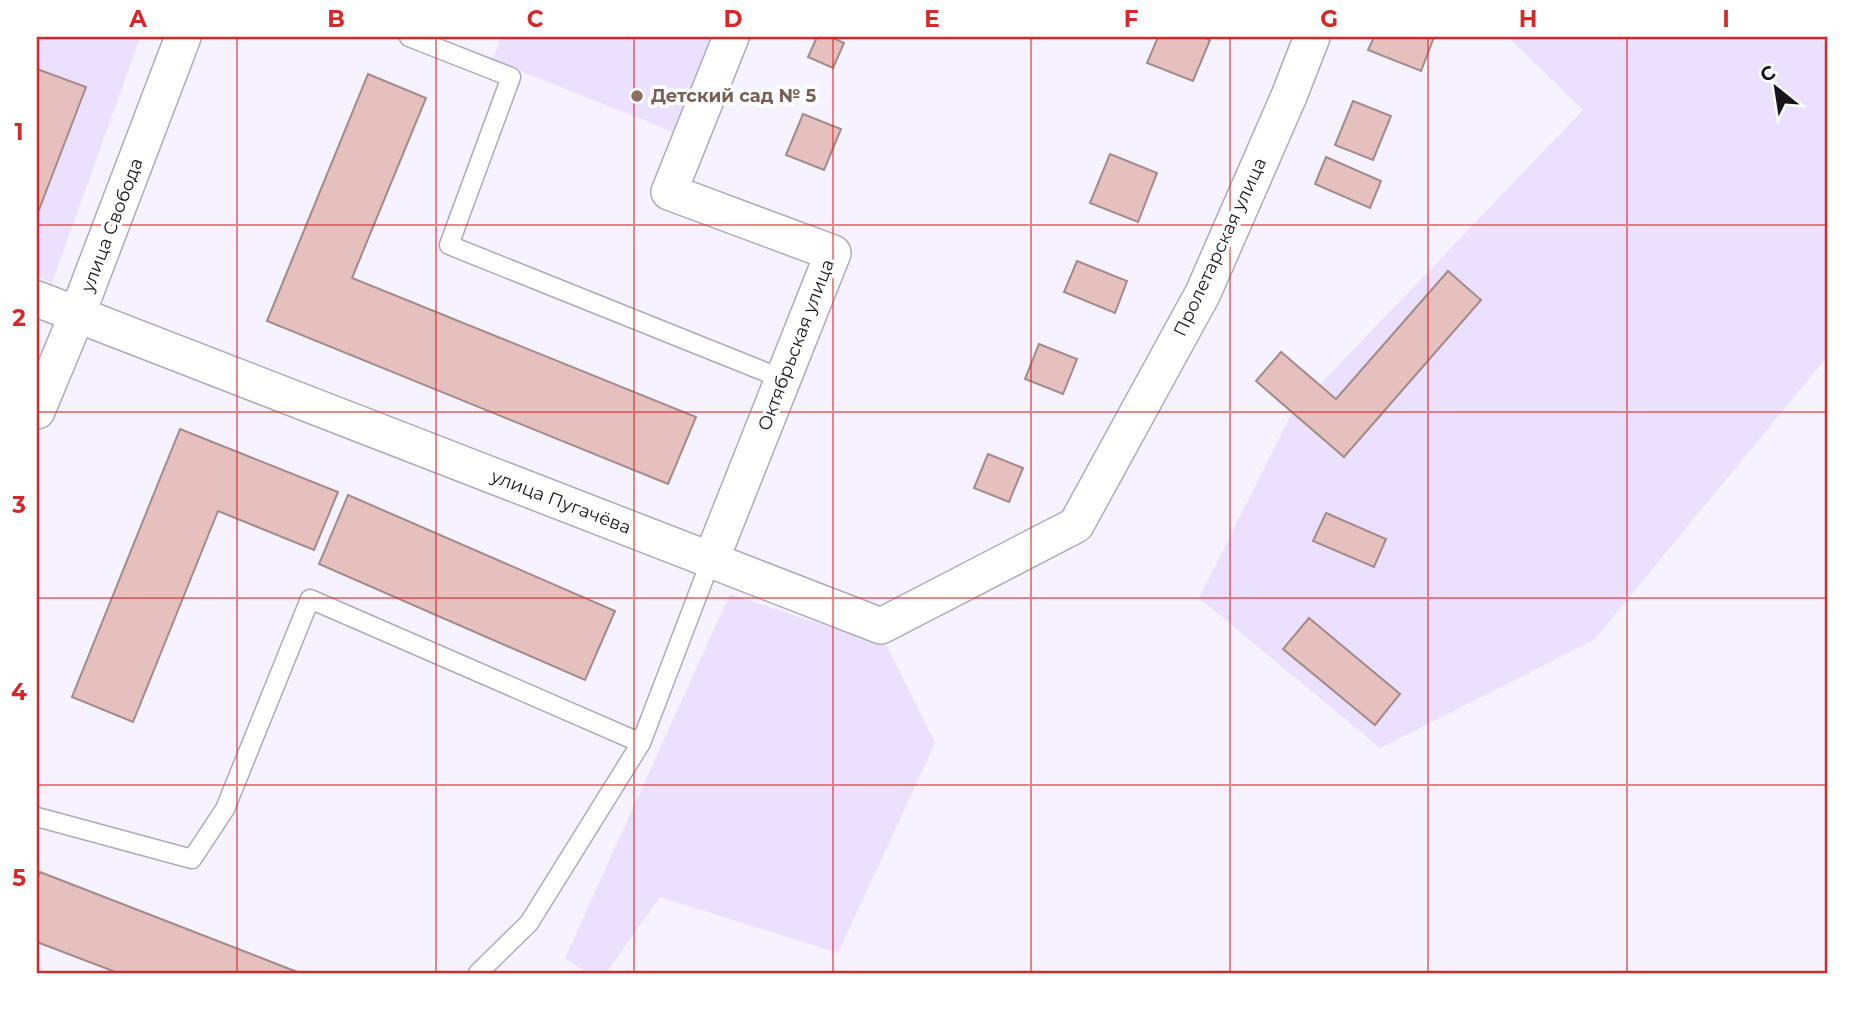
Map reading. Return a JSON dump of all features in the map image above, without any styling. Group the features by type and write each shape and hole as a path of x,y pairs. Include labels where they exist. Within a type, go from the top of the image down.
{"street":[{"name":"улица Свобода","path":"37,411 77,316 183,37"},
{"name":"Октябрьская улица","path":"710,560 833,253 669,192 731,37"},
{"name":"Пролетарская улица","path":"1076,526 1203,293 1289,96 1311,37"},
{"name":"улица Пугачёва","path":"37,299 881,626 1076,526"}],"lane":[{"path":"409,37 511,77 449,246 783,379"},
{"path":"478,973 529,923 641,743 710,560"},
{"path":"37,817 192,859 225,809 310,599 641,743"}],"shaded area":[{"path":"37,37 140,37 52,283 37,277"},
{"name":"Детский сад № 5","path":"502,37 714,37 676,133 492,60"},
{"path":"1508,37 1820,37 1827,48 1827,357 1594,640 1380,748 1199,598 1291,415 1583,110"},
{"path":"730,594 887,646 935,743 838,953 660,897 606,973 587,973 565,958"}],"building":[{"path":"817,37 831,37 844,43 833,68 808,57"},
{"path":"1158,37 1202,37 1210,40 1193,81 1147,63"},
{"path":"1374,37 1434,37 1421,71 1368,50"},
{"path":"37,69 86,87 37,215"},
{"path":"368,74 426,98 352,278 696,417 668,484 267,321"},
{"path":"1353,101 1391,116 1373,160 1335,145"},
{"path":"803,114 841,129 824,170 786,155"},
{"path":"1110,154 1157,173 1138,222 1090,203"},
{"path":"1326,157 1381,181 1370,208 1315,184"},
{"path":"1077,261 1127,281 1115,313 1064,292"},
{"path":"1448,271 1481,300 1344,457 1256,381 1281,352 1336,399"},
{"path":"1039,344 1077,359 1063,394 1025,379"},
{"path":"180,429 338,492 314,550 218,511 133,722 72,697"},
{"path":"988,454 1023,468 1009,502 974,488"},
{"path":"348,495 615,611 585,680 319,564"},
{"path":"1326,513 1386,539 1374,567 1313,541"},
{"path":"1309,618 1400,694 1375,725 1283,649"},
{"path":"40,872 300,973 118,973 37,942 37,881"}],"place":[{"name":"Детский сад № 5","path":"637,96"}]}
